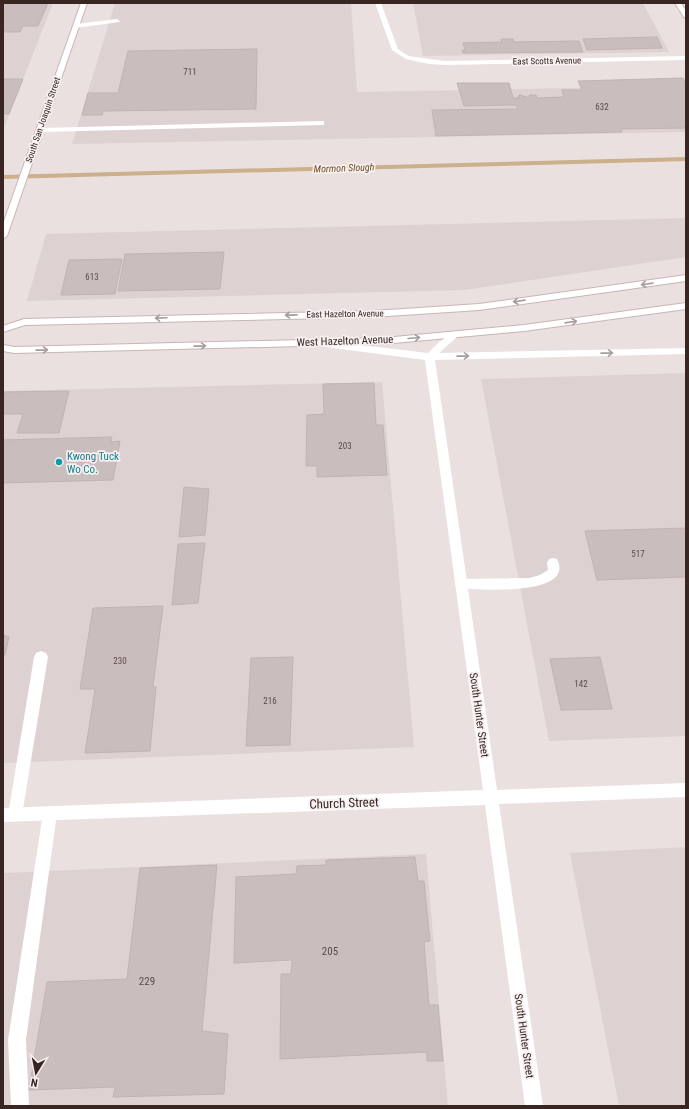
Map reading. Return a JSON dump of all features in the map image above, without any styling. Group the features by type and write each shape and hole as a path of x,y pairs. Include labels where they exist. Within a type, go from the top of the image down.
{"street":[{"name":"South San Joaquin Street","path":"3,236 84,3"},
{"name":"East Scotts Avenue","path":"378,3 395,50 408,58 429,62 445,63 686,58"},
{"path":"678,3 686,16"},
{"path":"76,26 117,21"},
{"path":"40,130 321,123"},
{"name":"East Hazelton Avenue","path":"3,329 24,322 373,314 479,307 686,278"},
{"name":"West Hazelton Avenue","path":"3,348 14,350 383,341 524,328 686,306"},
{"path":"430,357 442,344 454,335"},
{"path":"313,343 430,357 686,351"},
{"name":"South Hunter Street","path":"430,357 534,1106"},
{"path":"461,584 529,583 543,580 554,572 553,563"},
{"path":"9,815 41,657"},
{"name":"Church Street","path":"9,815 686,790"},
{"path":"20,1106 17,1040 50,814"}],"shaded area":[{"path":"3,3 53,3 3,130"},
{"path":"115,3 351,3 357,92 686,86 686,132 72,144"},
{"path":"413,3 643,3 669,52 423,56"},
{"path":"686,218 686,257 465,290 27,301 46,234"},
{"path":"686,373 686,736 549,741 481,379"},
{"path":"382,382 414,747 3,763 3,391"},
{"path":"686,847 686,1106 619,1106 570,853"},
{"path":"426,854 448,1106 3,1106 3,873"}],"building":[{"path":"3,3 48,3 38,26 23,26 20,32 3,32"},
{"path":"657,37 662,48 587,50 583,39"},
{"path":"501,39 513,39 514,42 579,41 583,52 463,53 462,50 465,50 463,43 502,42"},
{"path":"257,49 256,109 103,111 102,115 82,115 88,93 118,93 128,51"},
{"path":"683,78 686,83 686,128 621,129 622,132 436,136 432,110 518,109 516,105 464,106 457,83 509,83 513,98 519,98 518,96 520,95 530,98 529,95 536,95 537,98 564,97 562,90 582,90 578,81"},
{"path":"3,79 23,79 9,114 3,114"},
{"path":"224,252 220,289 118,291 125,254"},
{"path":"122,259 115,294 61,295 69,260"},
{"path":"374,383 376,425 383,425 387,475 317,477 317,466 306,466 307,415 324,414 323,384"},
{"path":"69,391 59,433 17,433 23,414 3,414 4,392"},
{"name":"Kwong Tuck Wo Co.","path":"112,437 111,442 120,441 113,480 3,483 3,440"},
{"path":"184,487 209,489 205,535 179,537"},
{"path":"686,528 686,577 597,580 585,531"},
{"path":"205,543 198,603 172,605 178,544"},
{"path":"163,606 153,687 156,687 150,751 85,753 95,689 80,689 93,608"},
{"path":"3,635 9,637 5,655 3,655"},
{"path":"293,657 290,745 246,746 251,658"},
{"path":"600,657 612,709 561,710 550,659"},
{"path":"415,857 418,881 424,881 430,941 424,942 429,1005 438,1005 443,1061 427,1061 427,1052 280,1059 281,974 291,974 292,960 234,963 236,877 296,874 297,866 326,865 326,860"},
{"path":"217,865 202,1031 228,1034 224,1094 113,1097 115,1087 29,1090 47,982 127,979 140,868"}],"waterway":[{"name":"Mormon Slough","path":"3,177 686,159"}],"place":[{"name":"Kwong Tuck Wo Co.","path":"59,462"}]}
